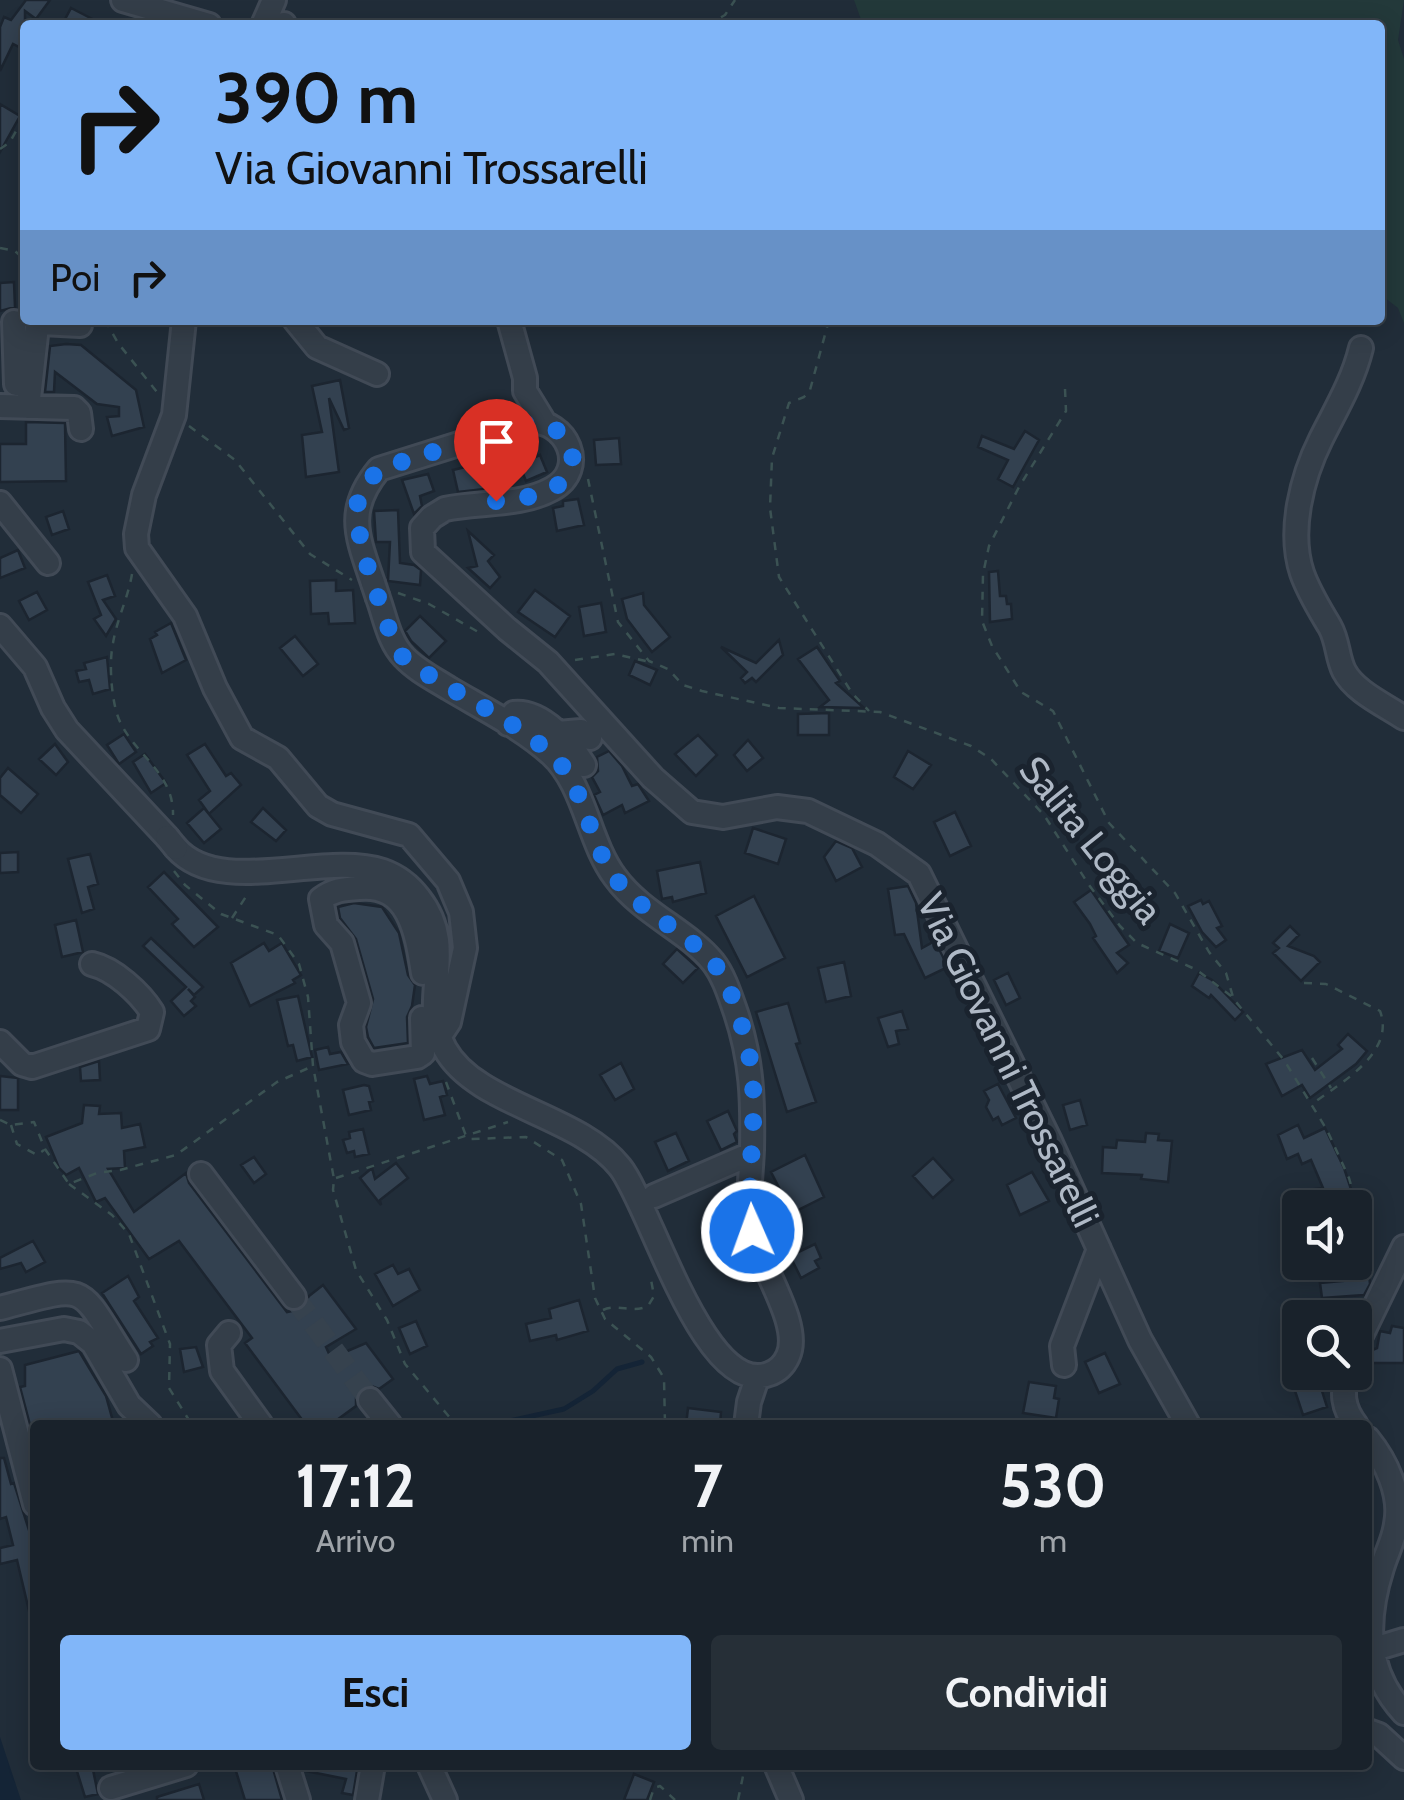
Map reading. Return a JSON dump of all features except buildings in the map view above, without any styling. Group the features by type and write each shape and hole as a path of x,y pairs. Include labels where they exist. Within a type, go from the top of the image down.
{"street":[{"path":"129,6 170,20"},
{"path":"129,6 188,20"},
{"path":"14,322 25,348 28,407"},
{"path":"16,384 25,348 39,325"},
{"path":"183,325 174,415 130,545 184,616 225,715 242,738 278,758 318,806 409,836 448,881 461,912 466,948 449,1022 439,1037"},
{"path":"299,325 317,348 377,374"},
{"path":"510,325 525,391 544,422 518,425 379,469 363,488 356,508 369,587 402,656 535,741 562,765 604,860 626,891 708,956 722,976 748,1049 753,1085 749,1209 752,1231 792,1339 782,1367 757,1378 747,1420"},
{"path":"1361,348 1356,372 1318,445 1302,493 1298,523 1301,569 1332,630 1346,674 1404,718"},
{"path":"0,406 74,408 80,412 80,429"},
{"name":"Via Giovanni Trossarelli","path":"544,422 556,428 567,441 572,459 563,480 542,493 438,513 422,528 423,552 548,662 652,778 692,812 723,817 777,807 808,811 877,844 918,874 1140,1340 1185,1420"},
{"path":"0,503 48,563"},
{"path":"0,626 35,668 67,730 198,865 220,871 338,865 372,868 388,872 411,888 427,908 436,930 440,962 434,1017 439,1037 455,1064 467,1075 538,1112 619,1164 636,1191 700,1330 728,1362 757,1378"},
{"path":"508,724 514,713 520,712 558,733 573,746 584,766"},
{"path":"558,733 581,731 590,738"},
{"path":"280,868 321,899 326,925 342,943 359,1003 351,1025 353,1042 364,1061 372,1064 417,1058 423,1053 424,1002 435,998"},
{"path":"321,899 332,891 374,886 402,904 410,915 423,973"},
{"path":"0,1042 22,1064 32,1067 148,1028 152,1012 146,1003 104,967 92,964"},
{"path":"654,1196 752,1154"},
{"path":"201,1174 294,1296"},
{"path":"1372,1311 1404,1247"},
{"path":"1064,1365 1062,1346 1099,1250"},
{"path":"4,1296 68,1290 86,1297 116,1363 129,1406 144,1420"},
{"path":"0,1340 64,1329 79,1332 116,1363"},
{"path":"229,1333 219,1345 222,1371 257,1420"},
{"path":"116,1363 105,1370 122,1420"},
{"path":"0,1369 30,1485"},
{"path":"1342,1390 1344,1406 1353,1420"},
{"path":"370,1400 386,1420"},
{"path":"1372,1444 1390,1478 1397,1522 1374,1604 1372,1630"},
{"path":"1372,1653 1404,1640"},
{"path":"1372,1660 1384,1689 1404,1713"},
{"path":"1372,1733 1404,1758"},
{"path":"110,1784 166,1770"},
{"path":"289,1770 298,1800"},
{"path":"367,1798 372,1770"},
{"path":"431,1770 445,1800"},
{"path":"778,1770 791,1800"}],"path":[{"path":"716,20 726,15 735,0"},
{"path":"0,149 10,142 20,124"},
{"path":"108,325 174,415 235,460 310,554 369,587"},
{"path":"829,325 810,390 804,398 789,403 777,432 772,458 771,525 781,585 852,693 869,711"},
{"path":"1065,389 1066,410 1018,487 989,546 983,574 982,620 992,646 1022,692 1052,712 1109,823 1176,893 1208,952 1226,973 1234,998"},
{"name":"Salita Loggia","path":"584,472 618,622 649,661 668,670 684,685 760,705 869,711 899,718 922,730 947,736 991,759 1044,815 1088,885 1120,926 1138,943 1197,970 1234,998 1284,1060 1327,1130 1349,1178 1382,1289"},
{"path":"232,918 242,900 280,868"},
{"path":"1304,983 1326,984 1382,1014 1383,1024 1378,1047 1354,1073 1310,1105"},
{"path":"1312,1058 1332,1090"},
{"path":"68,1184 97,1173 176,1155 278,1082 313,1066"},
{"path":"444,1076 466,1136 526,1137 562,1160 581,1204 595,1298 605,1319 651,1358 664,1378 665,1420"},
{"path":"452,1420 406,1364 387,1320 356,1270 333,1190 334,1179 538,1112"},
{"path":"0,1120 10,1125 34,1122 68,1184 112,1215 129,1234 170,1344 169,1388 189,1420"},
{"path":"10,1125 17,1144 37,1155 45,1148"},
{"path":"601,1310 617,1306 634,1311 648,1306 654,1296 648,1268"},
{"path":"738,1800 742,1770"},
{"path":"650,1800 654,1788 660,1786 674,1800"}],"green space":[{"path":"854,0 1404,0 1398,40 1404,59 1404,323 1398,308 1385,298 1385,20 861,20"}],"water":[{"path":"0,1737 21,1800 0,1800"}],"waterway":[{"path":"514,1420 564,1409 593,1391 617,1369 642,1362"}],"tunnel":[{"path":"294,1297 370,1400"}],"route":[{"path":"496,501 542,493 563,480 572,459 567,441 556,428 538,421 518,425 379,469 363,488 356,508 362,550 389,630 402,656 535,741 562,765 614,877 644,908 708,956 722,976 748,1049 753,1085 749,1209 752,1231"}]}
